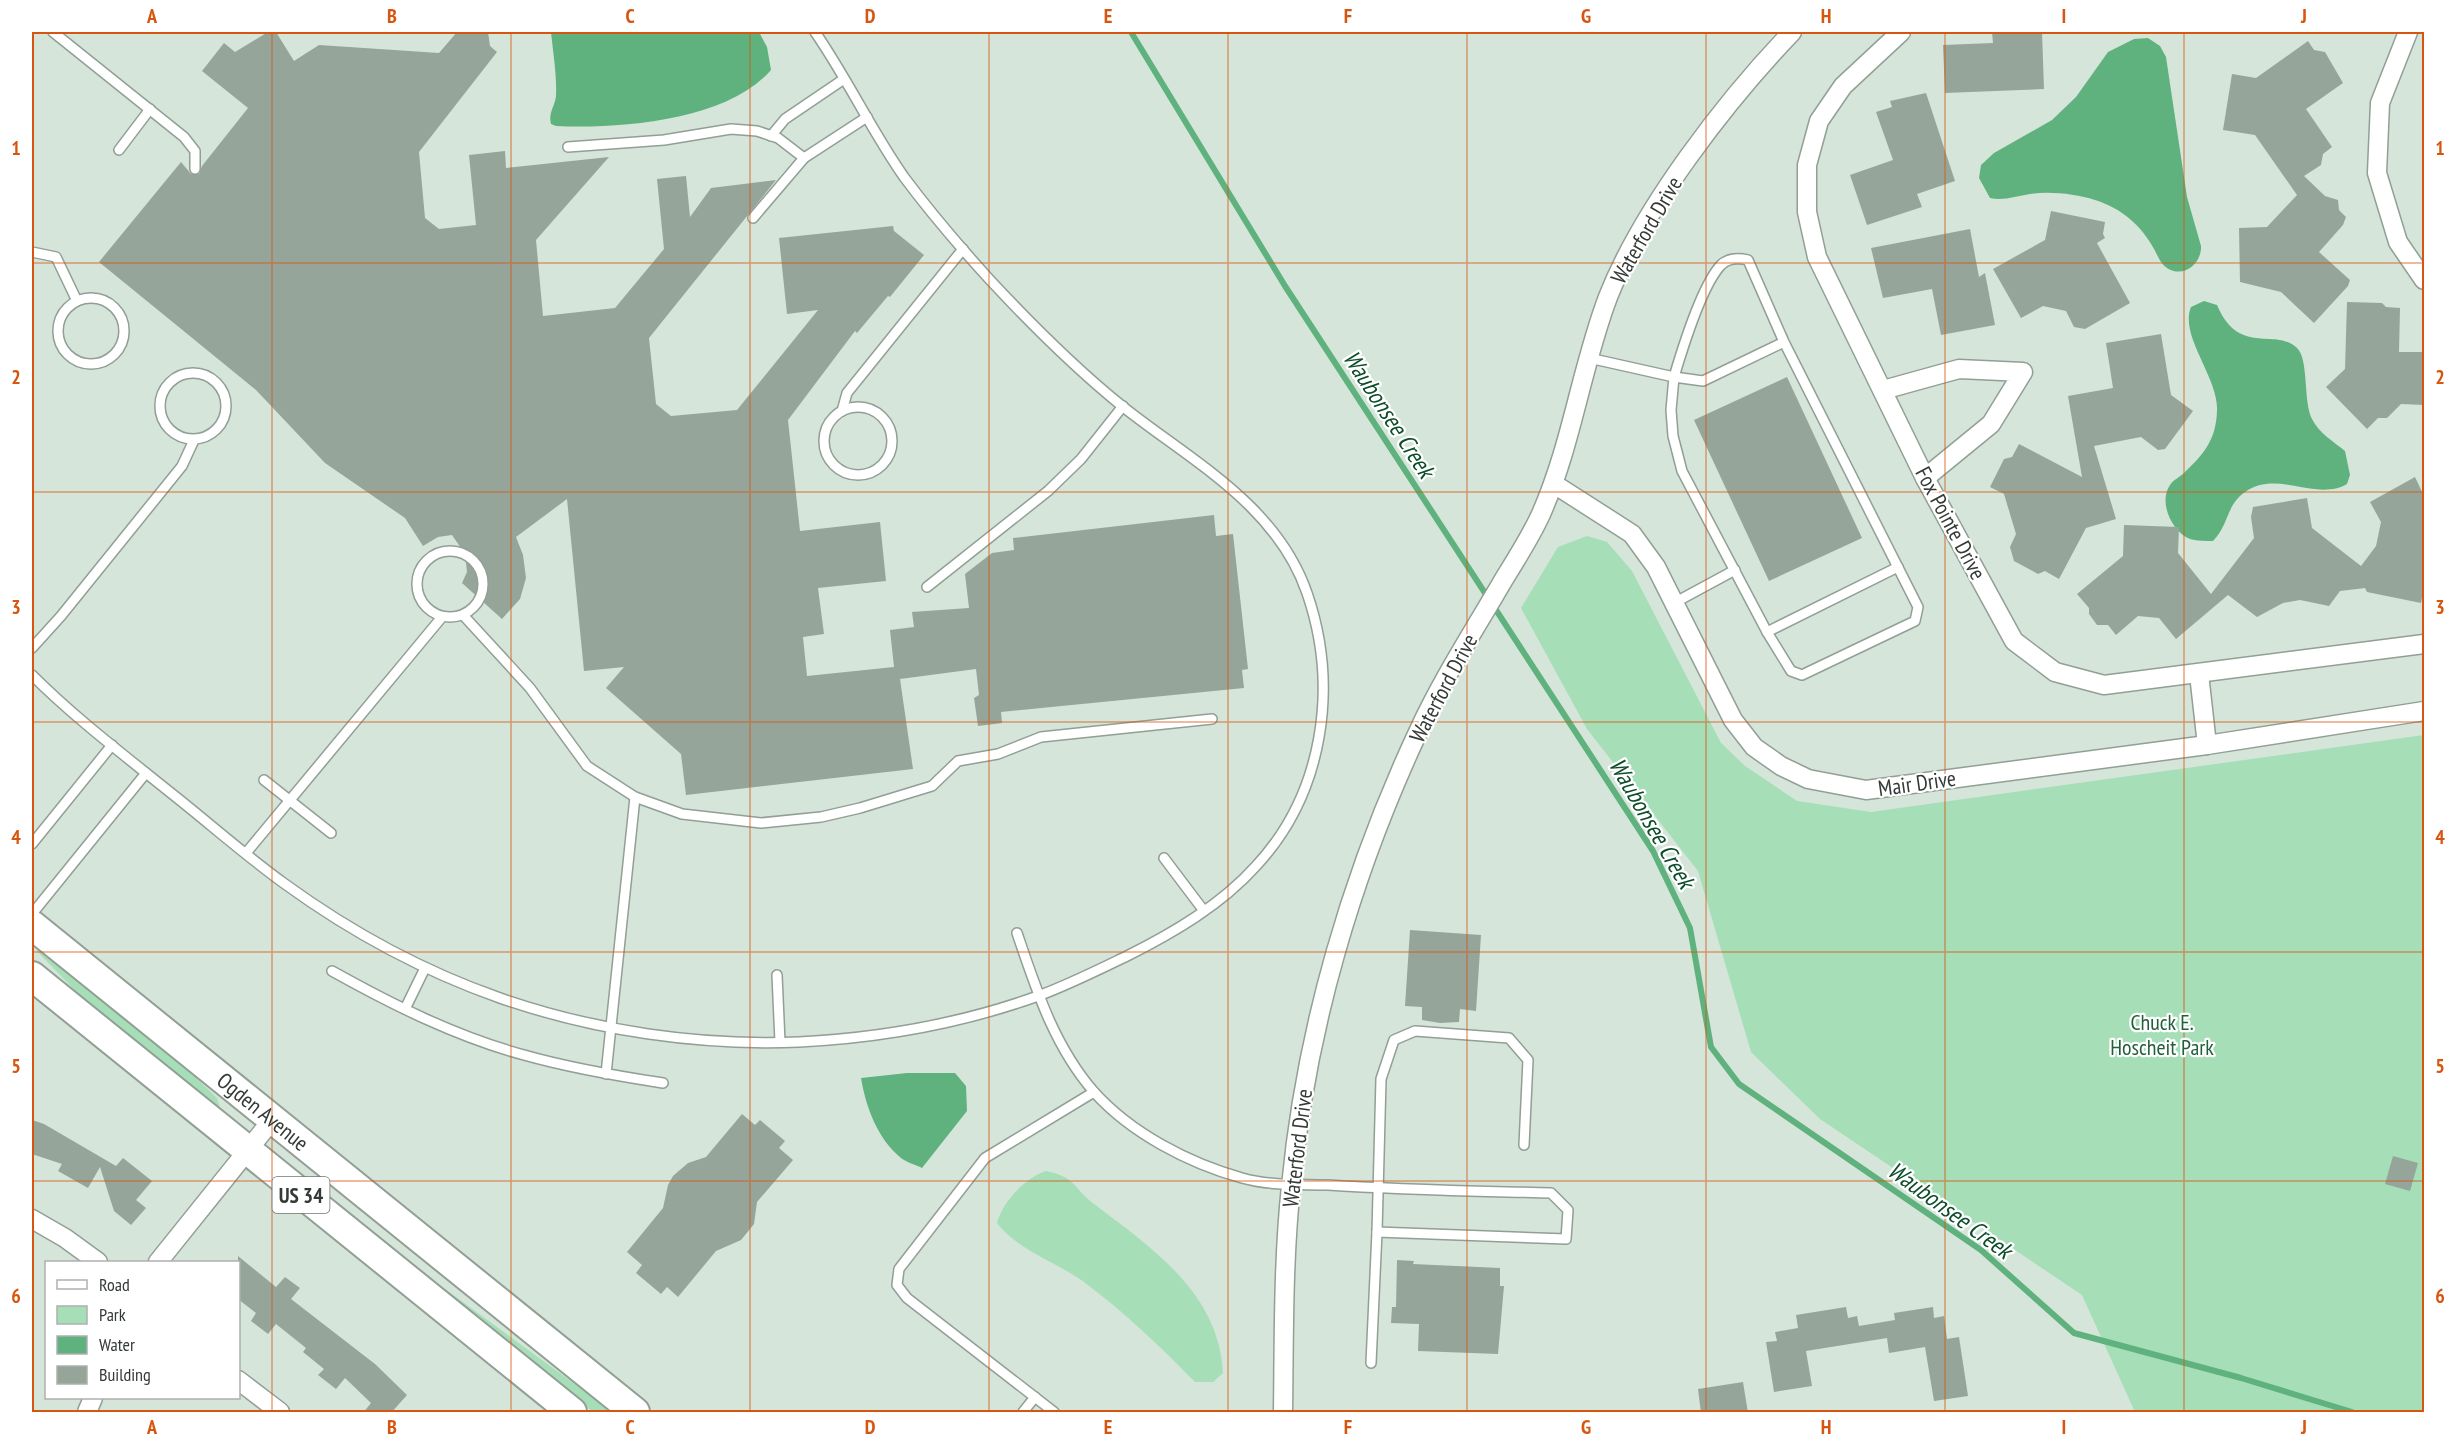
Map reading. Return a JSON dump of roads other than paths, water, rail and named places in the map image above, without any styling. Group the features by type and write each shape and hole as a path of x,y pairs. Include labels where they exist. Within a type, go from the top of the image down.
{"main road":[{"name":"Ogden Avenue","path":"32,925 635,1413"},
{"name":"Ogden Avenue","path":"32,976 572,1413"}],"street":[{"name":"Waterford Drive","path":"1283,1413 1286,1251 1291,1185 1308,1071 1344,922 1386,803 1420,727 1468,639 1529,537 1554,484 1589,358 1608,298 1626,256 1652,213 1727,108 1792,32"},
{"name":"Fox Pointe Drive","path":"1901,32 1843,86 1819,121 1807,165 1807,212 1817,257 1884,390 1925,478 2014,641 2055,672 2104,685 2424,644"},
{"path":"2408,32 2380,103 2377,173 2398,242 2424,280"},
{"path":"1884,390 1959,369 2023,372 1990,424 1925,478"},
{"name":"Mair Drive","path":"1554,484 1632,534 1656,567 1733,720 1754,747 1781,766 1808,779 1866,790 2207,745 2424,711"},
{"path":"2199,674 2207,745"},
{"path":"160,1261 273,1120"},
{"path":"32,1219 64,1238 95,1261"},
{"path":"240,1382 280,1413"},
{"path":"87,1413 93,1399"}],"lane":[{"path":"53,32 184,137 195,151 195,169"},
{"path":"32,675 146,773 317,907 425,968 501,998 612,1028 701,1040 780,1042 850,1037 920,1027 1038,996 1133,953 1204,911 1234,888 1272,848 1308,780 1319,747 1324,709 1318,633 1306,588 1285,547 1255,508 1218,476 1122,406 1038,330 963,249 904,176 815,32"},
{"path":"771,136 792,114 844,79"},
{"path":"119,150 150,109"},
{"path":"753,218 804,158 867,117"},
{"path":"567,147 664,140 731,129 757,131 778,138 804,158"},
{"path":"842,411 864,408 874,412 889,428 891,449 879,468 870,473 859,475 838,468 825,450 827,427 842,411 847,393 963,249"},
{"path":"32,252 56,257 77,301"},
{"path":"1737,258 1748,260 1784,342 1918,607 1915,621 1802,675 1791,671 1767,632 1682,471 1673,436 1671,410 1674,377 1702,299 1722,264 1737,258"},
{"path":"87,298 107,302 122,317 125,327 121,347 106,362 83,364 64,351 58,329 67,308 77,301 87,298"},
{"path":"1589,358 1674,377 1703,381 1784,342"},
{"path":"193,373 204,375 214,381 226,400 226,412 215,432 206,438 194,440 174,434 166,427 160,407 161,396 173,380 193,373"},
{"path":"927,587 1048,491 1081,459 1122,406"},
{"path":"32,648 61,616 182,466 194,440"},
{"path":"442,552 464,554 479,568 483,590 472,609 463,615 442,616 423,605 416,584 424,563 442,552"},
{"path":"1767,632 1898,567"},
{"path":"1674,603 1735,570"},
{"path":"463,615 530,688 587,766 635,797 682,814 761,823 821,817 860,808 932,786 958,761 998,754 1041,737 1212,719"},
{"path":"246,853 442,616"},
{"path":"32,844 112,745"},
{"path":"32,914 146,773"},
{"path":"264,780 331,833"},
{"path":"606,1074 635,797"},
{"path":"1164,858 1204,911"},
{"path":"1017,933 1038,996 1057,1037 1094,1092 1126,1122 1192,1159 1243,1179 1291,1185 1551,1193 1568,1210 1566,1239 1377,1232"},
{"path":"405,1009 425,968"},
{"path":"332,971 451,1030 523,1055 606,1074 663,1083"},
{"path":"777,975 780,1042"},
{"path":"1371,1363 1379,1189 1377,1138 1381,1079 1394,1040 1415,1031 1509,1038 1528,1060 1524,1145"},
{"path":"1054,1413 907,1298 897,1285 899,1269 985,1158 1094,1092"},
{"path":"1023,1413 1035,1397"}],"water":[{"path":"551,32 759,32 767,47 771,70 752,87 728,101 700,111 640,123 582,127 556,126 551,124 550,120 556,88"},
{"path":"2148,38 2160,46 2166,57 2187,197 2201,246 2201,252 2191,268 2180,272 2167,268 2143,232 2129,218 2104,203 2080,196 2054,193 2038,193 2005,199 1990,198 1979,178 1981,165 1994,153 2052,120 2076,97 2108,52 2134,39"},
{"path":"2204,301 2217,305 2226,321 2236,331 2246,336 2288,342 2297,348 2301,354 2305,371 2309,412 2323,433 2345,451 2350,475 2347,484 2335,489 2322,490 2283,484 2257,486 2245,492 2234,503 2213,541 2193,540 2183,535 2173,523 2166,508 2167,492 2171,483 2203,453 2208,446 2216,421 2216,398 2190,331 2191,307"},
{"path":"907,1073 955,1073 966,1086 967,1111 922,1168 901,1158 885,1141 870,1111 861,1078"}],"waterway":[{"name":"Waubonsee Creek","path":"1131,32 1285,286 1653,851 1690,928 1711,1047 1739,1084 1981,1250 2074,1333 2241,1378 2352,1412"}],"park label":[{"name":"Chuck E. Hoscheit Park","path":"2162,1034"}]}
